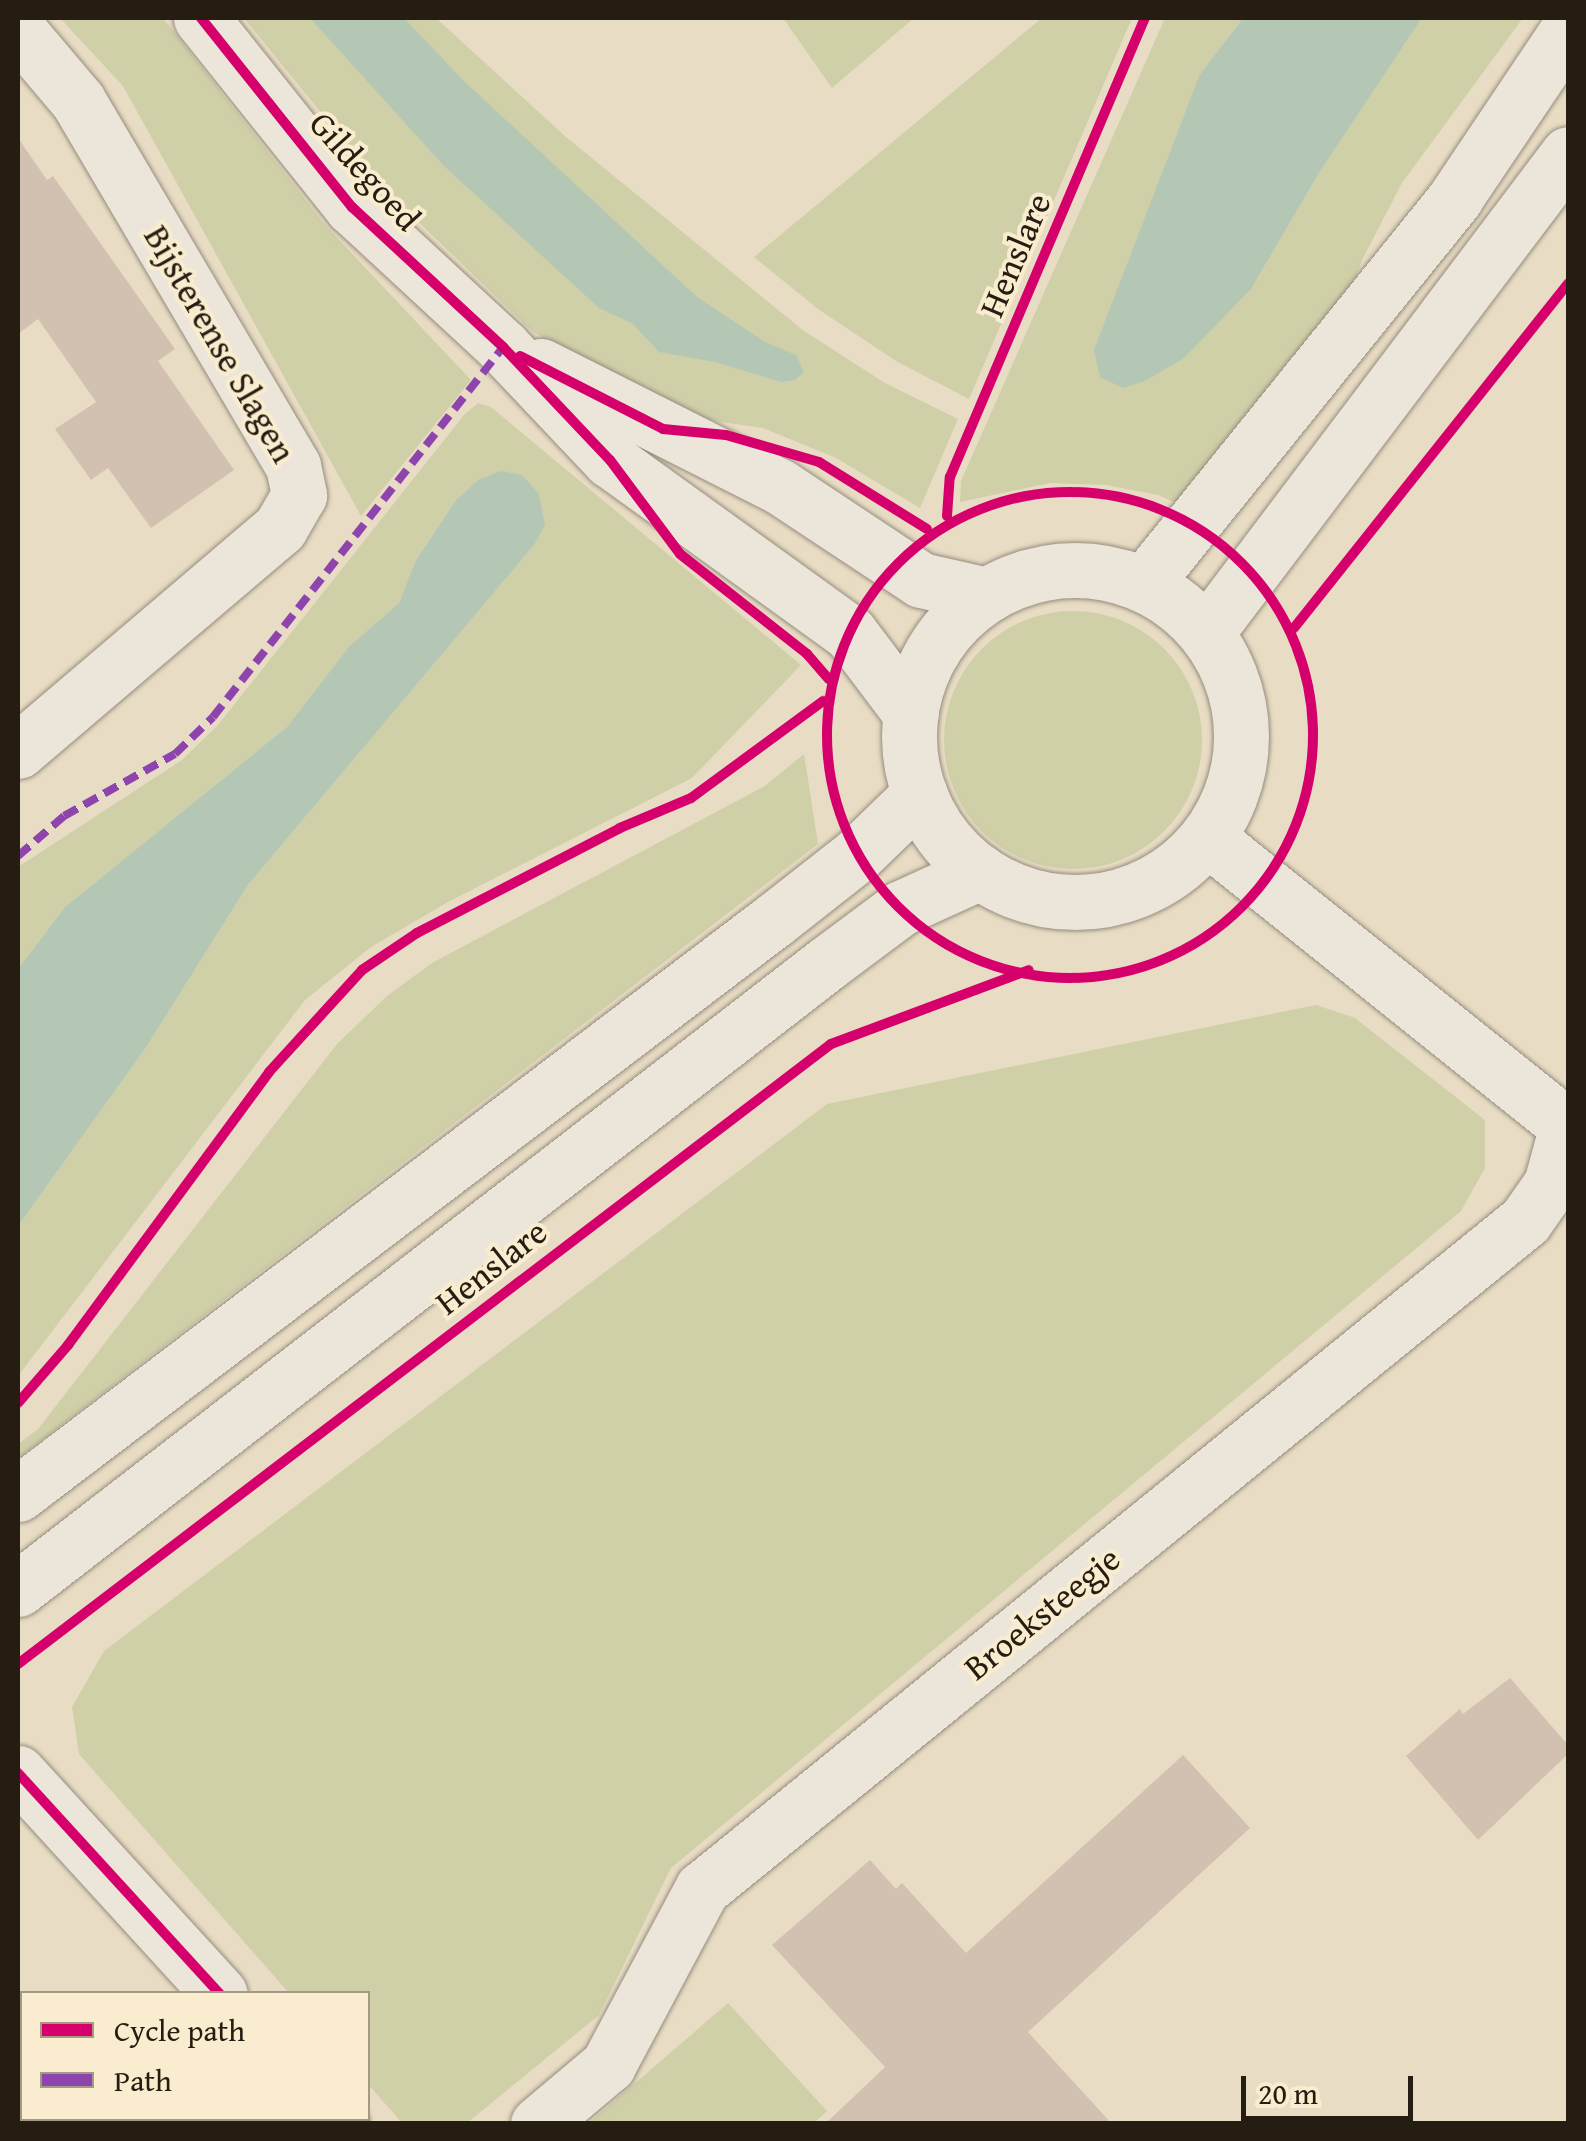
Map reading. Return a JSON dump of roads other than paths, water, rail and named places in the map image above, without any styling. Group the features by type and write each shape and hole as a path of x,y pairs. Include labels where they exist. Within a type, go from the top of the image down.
{"street":[{"name":"Gildegoed","path":"201,18 352,207 503,347 610,460 850,632 911,714"},
{"name":"Bijsterense Slagen","path":"18,30 78,100 293,466 299,495 280,528 18,751"},
{"path":"1144,584 1455,198 1568,30"},
{"path":"1206,634 1568,154"},
{"name":"Gildegoed","path":"503,347 780,486 922,580 987,595"},
{"path":"1080,569 1144,584 1178,605 1206,634 1228,671 1240,714 1240,758 1229,800 1206,838 1159,880 1100,900 1038,897 980,872 955,850 920,794 912,768 911,714 925,663 961,614 1016,580 1080,569"},
{"path":"18,1494 856,856 920,794"},
{"name":"Broeksteegje","path":"538,2124 608,2065 702,1889 1525,1220 1551,1184 1568,1126 1206,838"},
{"name":"Henslare","path":"18,1589 901,908 980,872"},
{"path":"18,1772 217,1991"}]}
